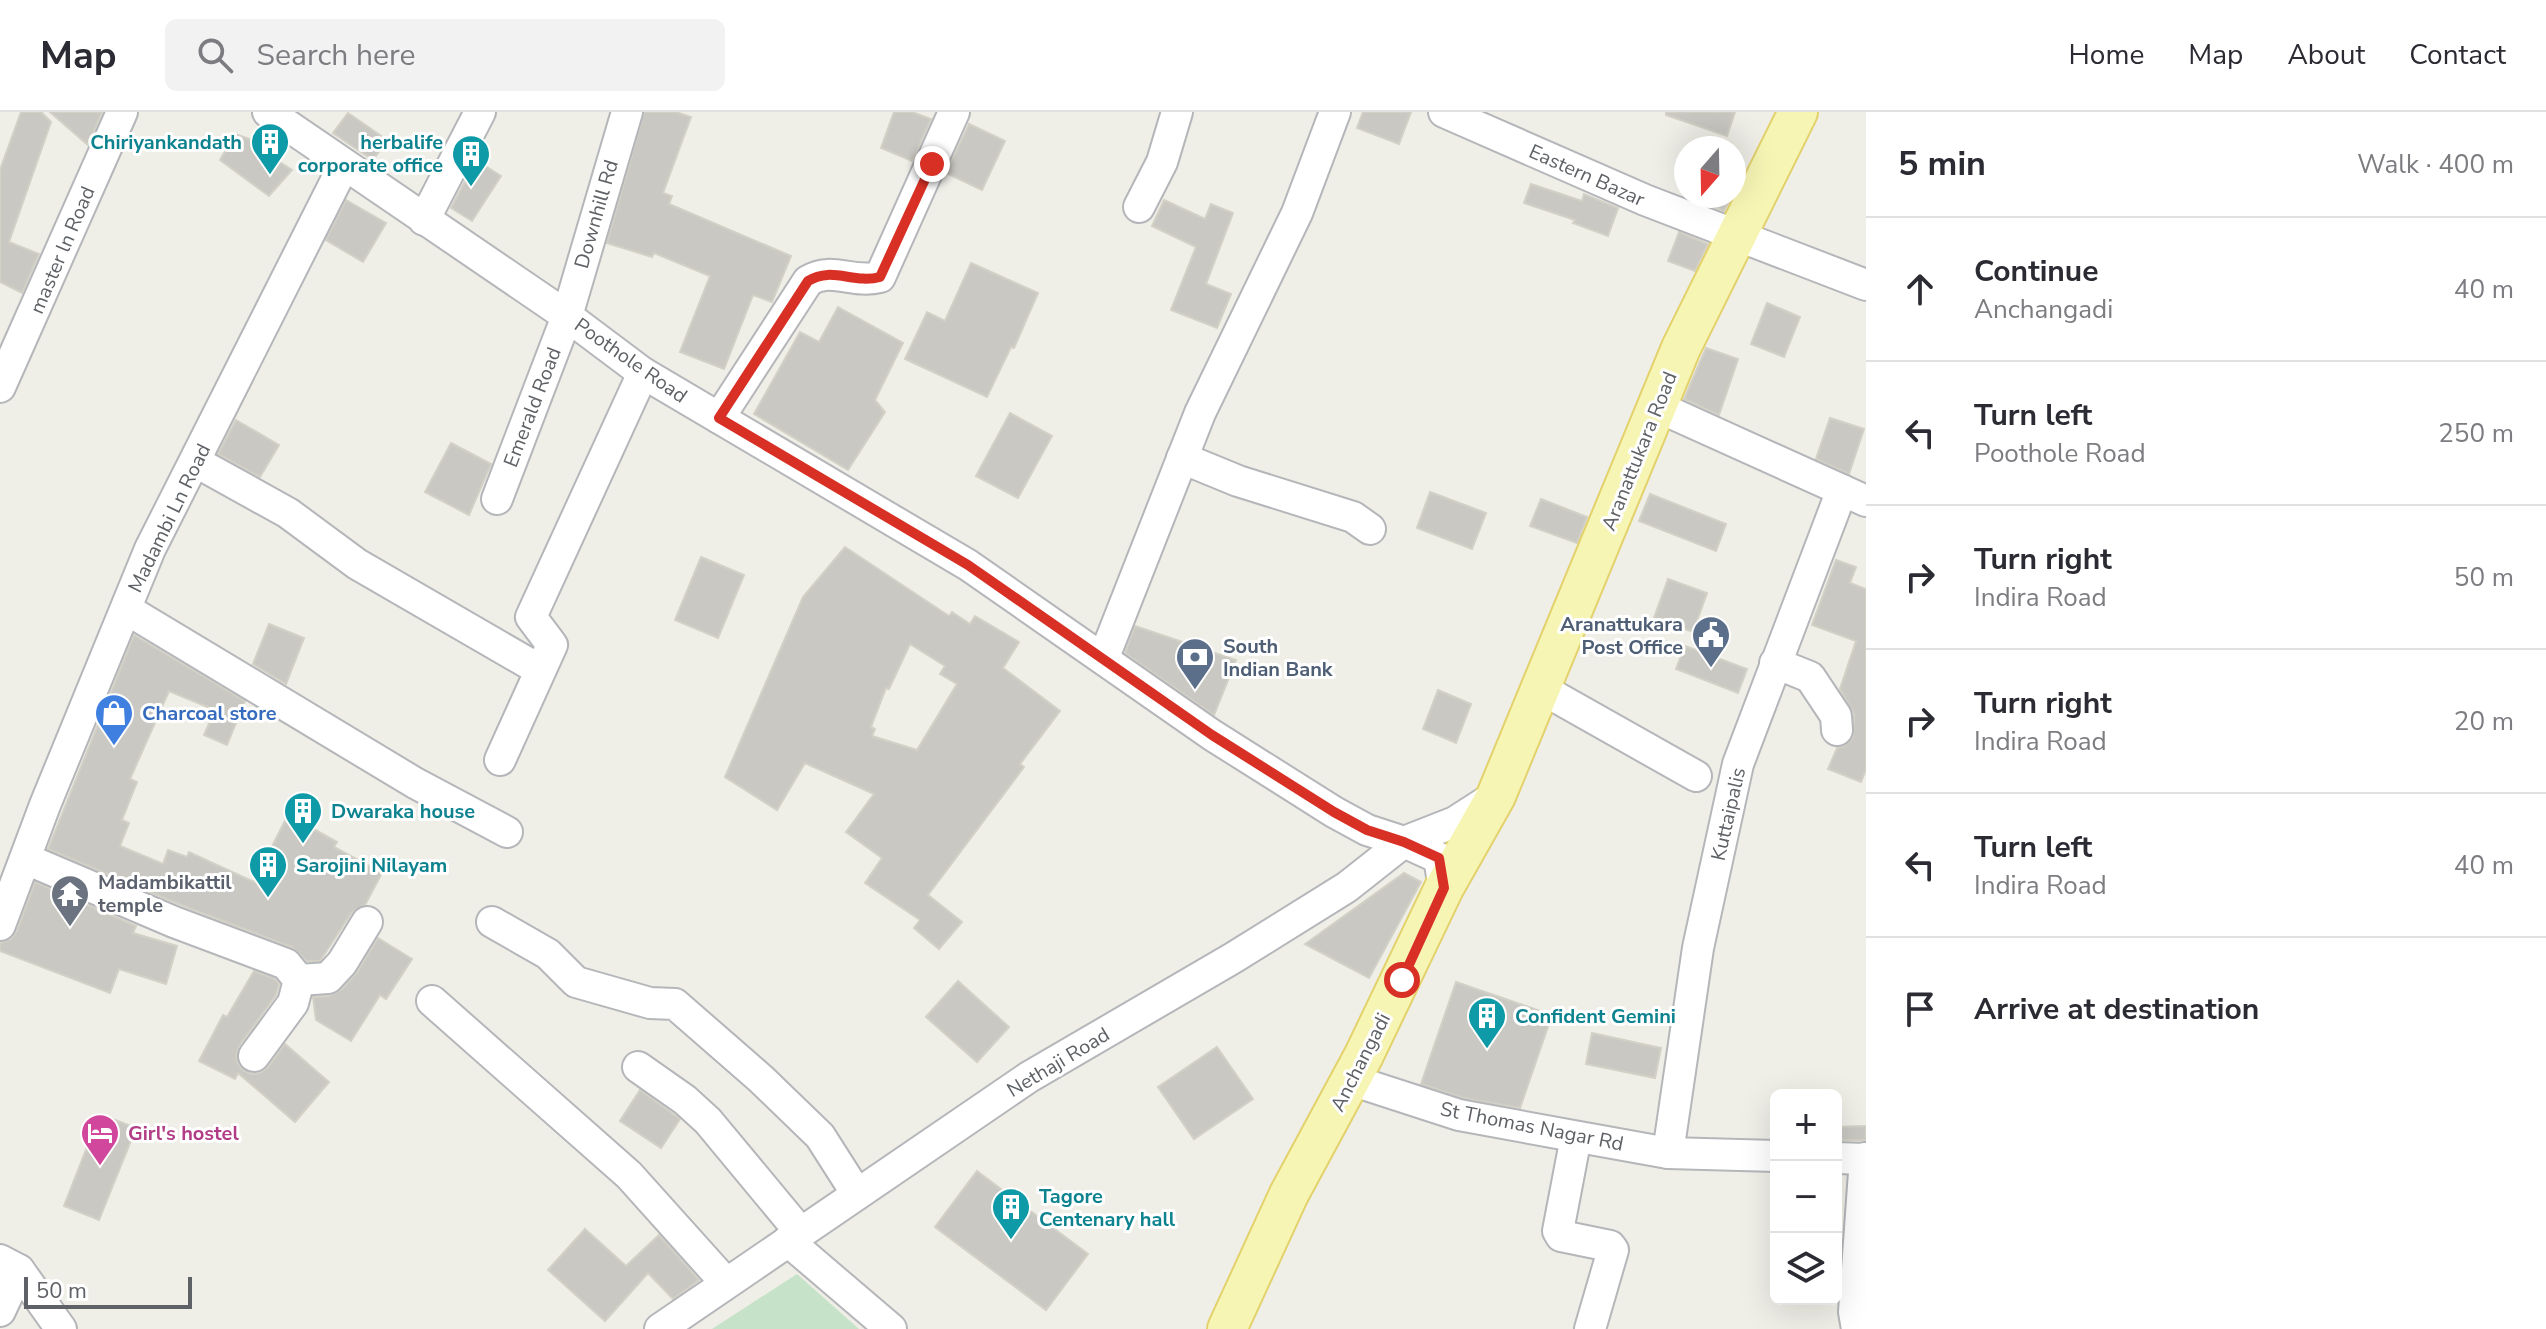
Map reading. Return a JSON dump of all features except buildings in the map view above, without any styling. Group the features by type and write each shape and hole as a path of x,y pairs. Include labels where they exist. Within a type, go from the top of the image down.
{"main road":[{"name":"Aranattukara Road","path":"1496,796 1681,348 1798,112"},
{"name":"Anchangadi","path":"1227,1329 1289,1194 1351,1080 1444,888 1496,796"}],"street":[{"name":"master ln Road","path":"0,387 122,112"},
{"name":"Poothole Road","path":"268,112 567,316 643,373 968,565 1212,735 1334,812 1367,830 1404,842"},
{"path":"424,220 480,112"},
{"name":"Downhill Rd","path":"567,316 627,112"},
{"path":"719,418 808,281 823,274 856,280 880,277 954,112"},
{"path":"1139,207 1162,162 1177,112"},
{"path":"1104,657 1182,458 1218,375 1297,213 1335,112"},
{"name":"Eastern Bazar","path":"1444,112 1645,200 1866,285"},
{"name":"Madambi Ln Road","path":"0,925 45,805 150,549 344,165"},
{"name":"Emerald Road","path":"497,499 567,316"},
{"path":"500,760 552,645 531,617 643,373"},
{"path":"1658,407 1854,495"},
{"path":"1182,458 1238,481 1353,517 1370,529"},
{"path":"196,462 288,513 357,564 540,670"},
{"name":"Kuttaipalis","path":"1668,1153 1698,948 1738,764 1775,663 1854,495"},
{"path":"126,609 415,783 507,832"},
{"path":"1775,663 1810,677 1836,716 1837,730"},
{"path":"1540,688 1696,776"},
{"path":"1404,842 1455,822 1496,796"},
{"path":"1404,842 1439,858 1444,888"},
{"name":"Nethaji Road","path":"660,1329 1029,1077 1233,958 1347,887 1404,842"},
{"path":"26,859 174,922 286,964 299,980"},
{"path":"299,980 328,978 342,963 367,922"},
{"path":"492,922 548,954 576,982 650,1003 675,1004 761,1079 820,1136 857,1194"},
{"path":"254,1056 293,1003 299,980"},
{"path":"432,1001 629,1175 726,1283"},
{"path":"638,1067 685,1100 708,1121 795,1237 891,1329"},
{"name":"St Thomas Nagar Rd","path":"1351,1080 1459,1115 1576,1137 1668,1153 1770,1156"},
{"path":"1576,1137 1558,1231 1561,1236 1610,1246 1613,1250 1590,1329"},
{"path":"1842,1158 1866,1158 1854,1312 1857,1329"},
{"path":"0,1311 9,1265"},
{"path":"9,1265 61,1329"}],"green space":[{"path":"797,1274 859,1329 712,1329"}],"place":[{"name":"Chiriyankandath","path":"270,176"},
{"name":"herbalife corporate office","path":"471,188"},
{"name":"Aranattukara Post Office","path":"1711,669"},
{"name":"South Indian Bank","path":"1195,691"},
{"name":"Charcoal store","path":"114,747"},
{"name":"Dwaraka house","path":"303,845"},
{"name":"Sarojini Nilayam","path":"268,899"},
{"name":"Madambikattil temple","path":"70,928"},
{"name":"Confident Gemini","path":"1487,1050"},
{"name":"Girl's hostel","path":"100,1167"},
{"name":"Tagore Centenary hall","path":"1011,1241"}],"route":[{"path":"932,164 880,277 856,280 823,274 808,281 719,418 968,565 1212,735 1334,812 1367,830 1439,858 1444,888 1402,980"}]}
